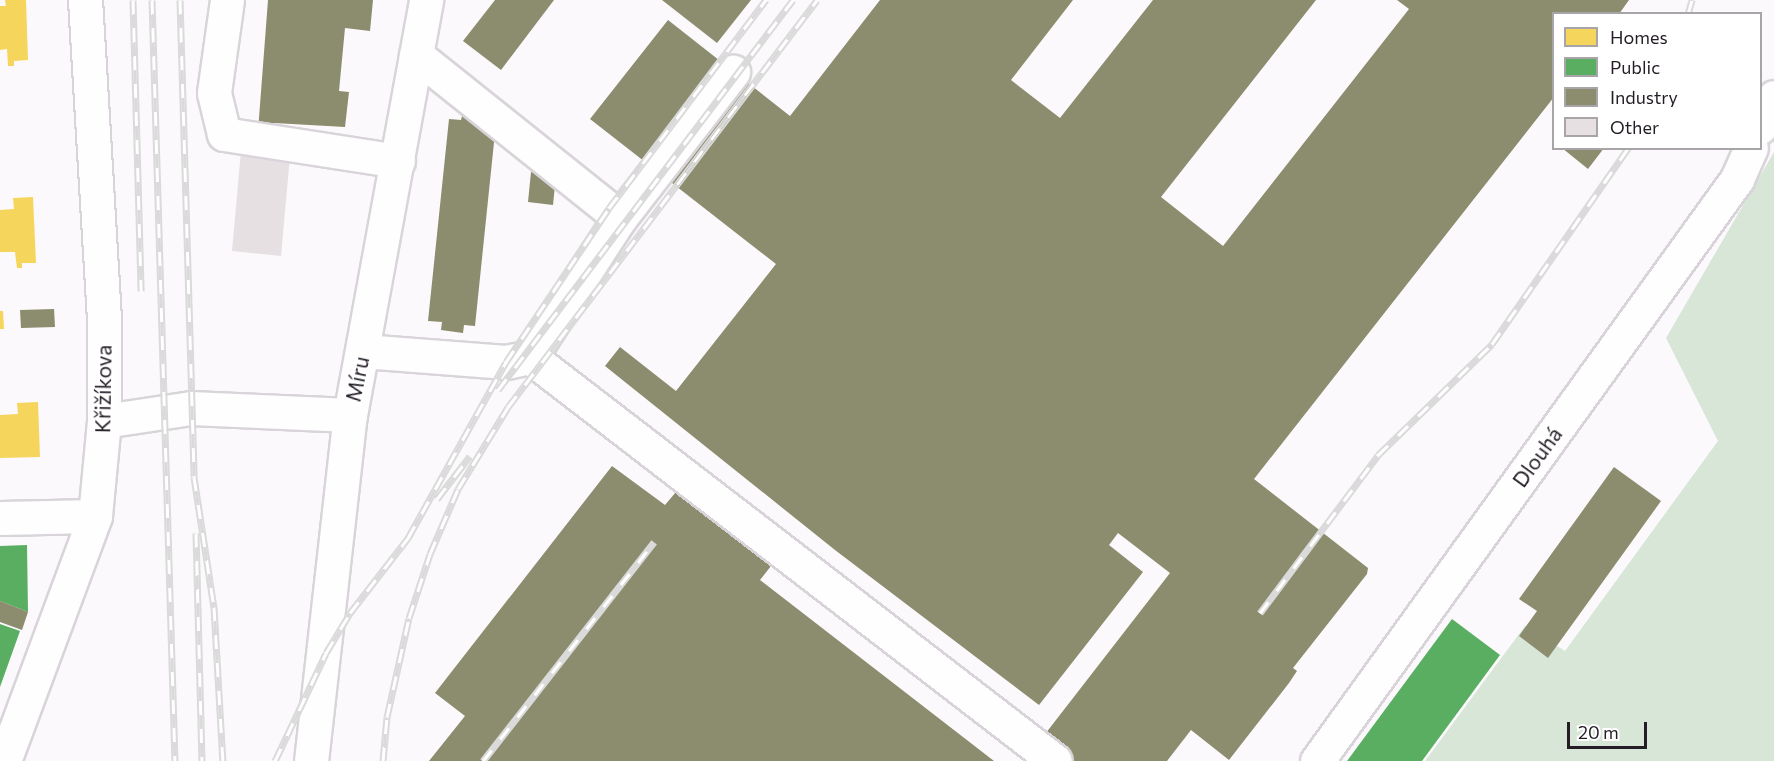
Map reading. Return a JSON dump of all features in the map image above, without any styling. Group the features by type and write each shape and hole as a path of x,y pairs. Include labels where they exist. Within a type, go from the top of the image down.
{"street":[{"name":"Křižíkova","path":"4,761 95,516 104,421 104,319 85,0"},
{"path":"227,0 214,93 224,134 398,161"},
{"name":"Míru","path":"311,761 350,415 426,0"},
{"path":"449,0 418,47 620,218"},
{"path":"363,351 506,362 530,357 620,218 733,72"},
{"path":"1762,125 1774,97"},
{"name":"Dlouhá","path":"1317,761 1737,179 1750,150"},
{"path":"530,357 1055,761"},
{"path":"104,421 191,408 350,415"},
{"path":"0,518 95,516"}],"green space":[{"path":"1774,152 1774,761 1425,761 1525,626 1565,651 1718,441 1666,338"}],"building: Homes":[{"path":"5,0 26,0 28,60 14,61 14,66 8,66 7,49 0,50 0,6 6,6"},
{"path":"33,197 36,263 22,263 22,268 17,268 15,252 0,252 0,210 14,209 13,198"},
{"path":"0,311 3,311 4,329 0,329"},
{"path":"38,402 40,457 0,458 0,415 18,414 17,403"}],"building: Public":[{"path":"27,545 28,612 0,601 0,546"},
{"path":"1452,619 1500,655 1422,761 1347,761"},
{"path":"0,624 20,631 0,687"}],"building: Industry":[{"path":"268,0 373,0 370,31 345,28 339,91 349,92 345,127 274,123 273,131 258,131"},
{"path":"495,0 554,0 501,70 463,41"},
{"path":"662,0 751,0 717,43"},
{"path":"880,0 1073,0 1011,80 1060,118 1153,0 1316,0 1161,197 1223,246 1409,9 1397,0 1629,0 1620,12 1552,12 1552,100 1254,479 1368,568 1367,574 1293,668 1297,671 1289,683 1229,760 1191,730 1167,761 1072,761 1042,738 1170,573 1118,533 1109,545 1143,572 1039,705 835,550 605,366 620,347 676,391 776,264 590,119 668,20 790,116"},
{"path":"463,112 496,123 475,326 464,325 463,333 441,330 442,322 428,321 449,119 461,120"},
{"path":"1564,150 1602,150 1588,169"},
{"path":"531,172 556,175 553,205 528,202"},
{"path":"54,309 55,327 21,328 20,310"},
{"path":"612,466 665,505 676,492 771,566 760,580 994,761 429,761 465,716 435,693"},
{"path":"1614,467 1661,501 1548,658 1519,636 1537,611 1519,599"},
{"path":"0,601 28,612 22,630 0,622"}],"building: Other":[{"path":"241,151 290,156 281,256 232,251"}],"railway":[{"path":"133,0 141,291"},
{"path":"152,0 175,761"},
{"path":"180,0 194,477 214,607 223,761"},
{"path":"275,761 326,653 350,613 408,538 506,362 609,208 766,0"},
{"path":"498,390 793,0"},
{"path":"383,761 387,717 409,618 430,554 458,489 508,407 817,0"},
{"path":"1689,12 1692,0"},
{"path":"1260,613 1378,455 1492,344 1627,150"},
{"path":"437,499 470,456"},
{"path":"196,533 202,761"},
{"path":"483,761 654,542"}]}
